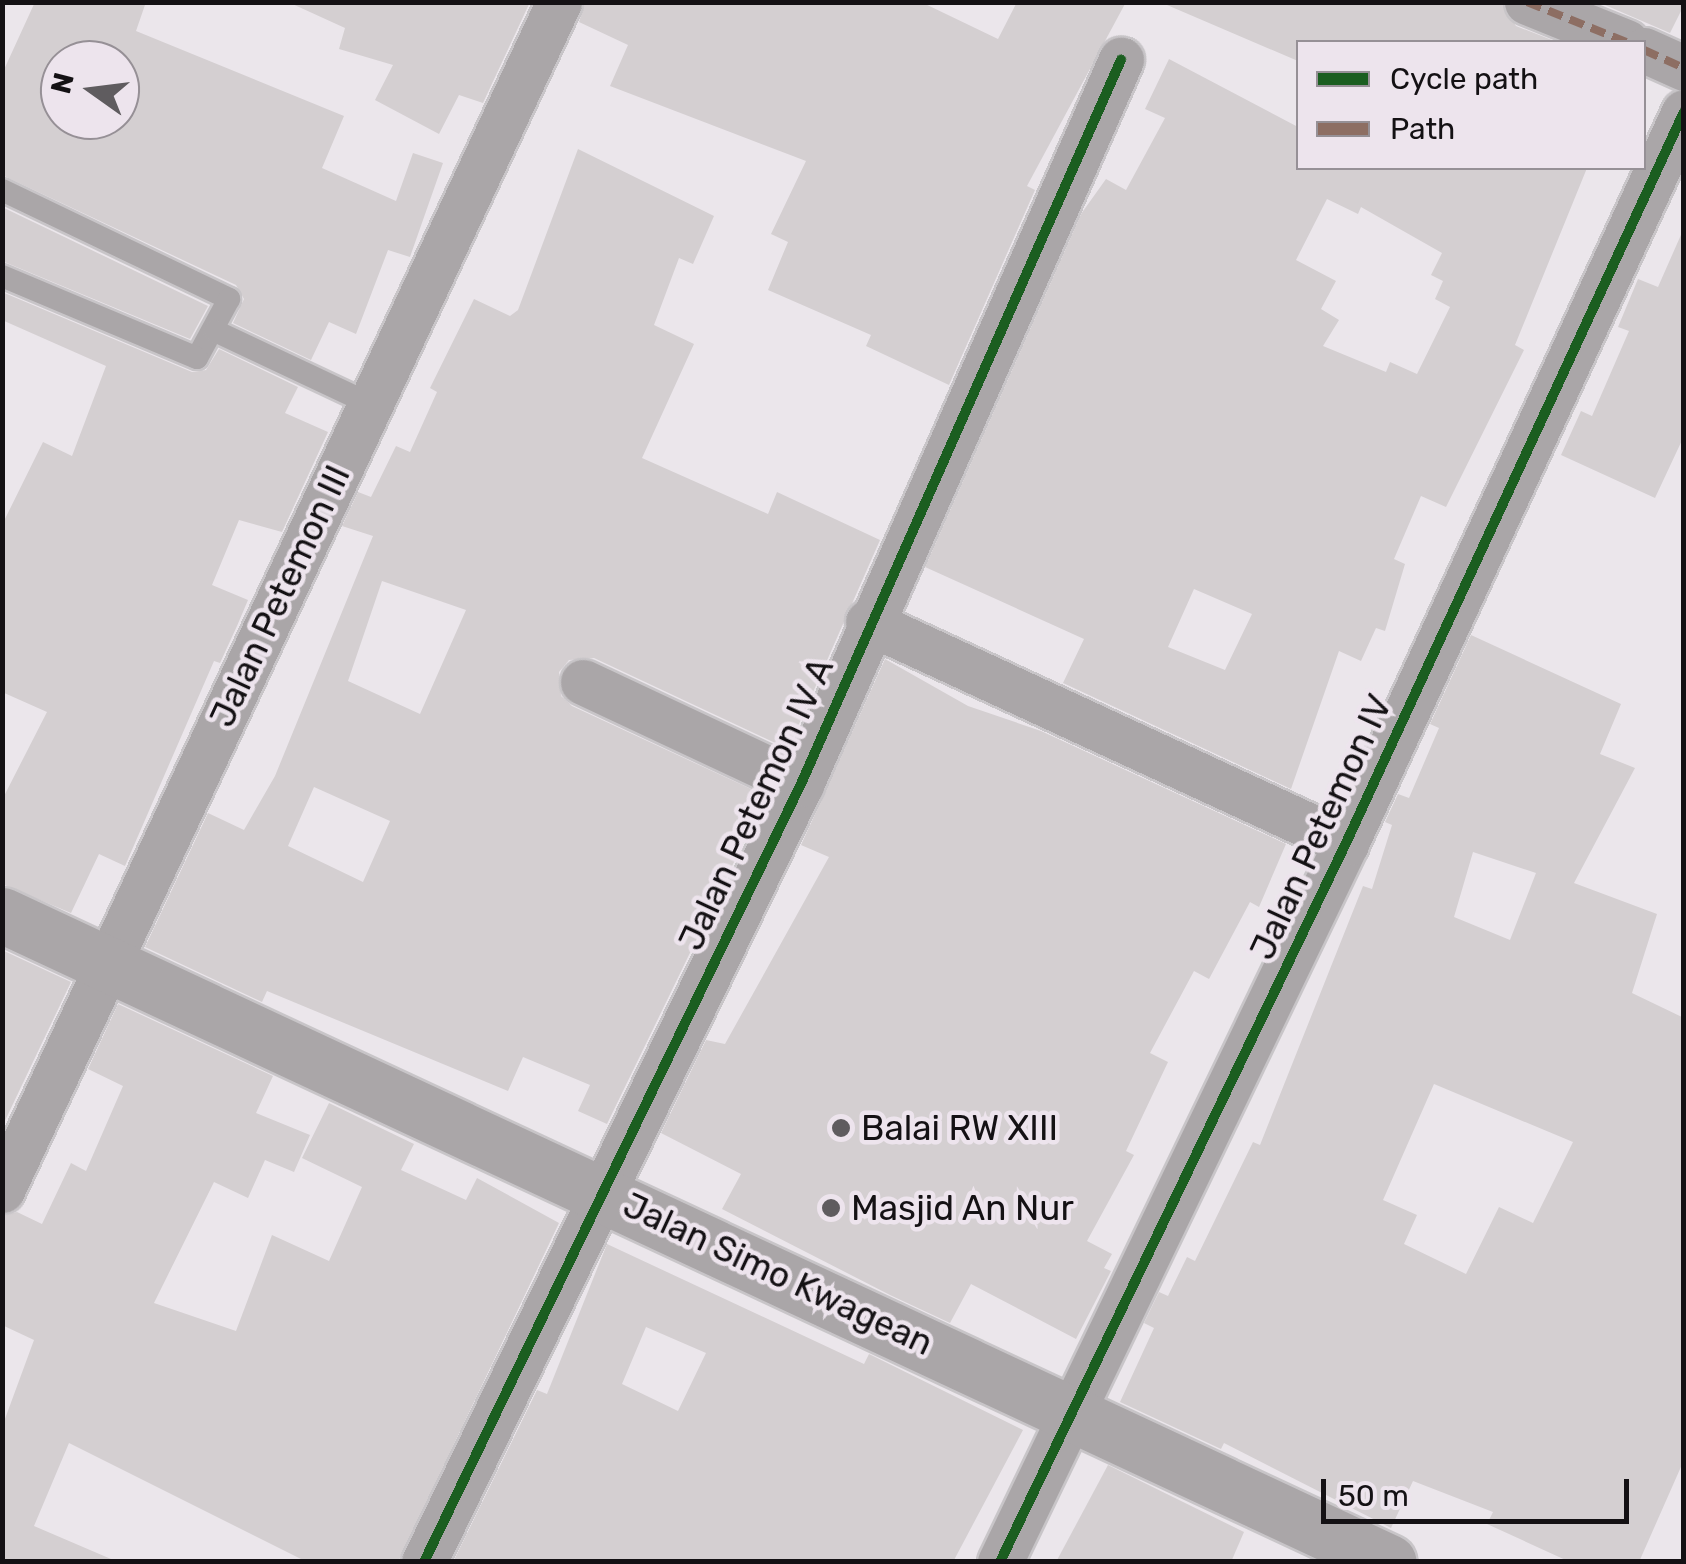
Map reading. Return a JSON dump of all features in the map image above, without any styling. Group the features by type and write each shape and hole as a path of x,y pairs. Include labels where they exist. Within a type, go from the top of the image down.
{"street":[{"name":"Jalan Petemon III","path":"2,1190 559,2"},
{"path":"1528,2 1621,40"},
{"path":"1646,51 1684,68"},
{"name":"Jalan Petemon IV A","path":"424,1562 801,784 868,622 1121,60"},
{"name":"Jalan Petemon IV","path":"1000,1562 1069,1411 1346,844 1684,112"},
{"path":"868,622 1346,844"},
{"path":"584,682 801,784"},
{"name":"Jalan Simo Kwagean","path":"2,914 109,960 1389,1562"}],"lane":[{"path":"2,190 229,294 214,331 197,358 2,276"},
{"path":"214,331 370,404"}],"building":[{"path":"35,2 146,2 136,31 344,116 322,168 396,201 413,153 443,163 410,257 388,250 356,334 329,322 311,360 233,323 244,299 236,285 2,175 2,74"},
{"path":"288,2 530,2 483,103 459,95 439,134 375,100 393,65 339,49 345,28"},
{"path":"585,2 921,2 998,39 1017,2 1126,2 1027,186 1035,190 949,385 866,346 871,335 768,290 788,242 771,234 806,161 610,86 628,45 579,22"},
{"path":"1160,2 1501,2 1516,26 1552,40 1296,40 1296,60"},
{"path":"1598,2 1684,2 1684,5 1670,33"},
{"path":"1169,59 1296,126 1296,170 1586,170 1515,345 1524,350 1446,507 1421,496 1394,559 1405,564 1385,631 1376,628 1361,661 1339,651 1291,789 1063,683 1084,639 925,567 1081,214 1106,179 1126,190 1165,118 1145,109","holes":["1327,199 1358,214 1361,207 1442,253 1431,275 1443,281 1435,299 1450,307 1417,374 1390,362 1386,372 1323,346 1339,320 1321,309 1336,281 1296,260","1194,589 1252,614 1225,670 1168,647"]},
{"path":"578,149 714,216 693,264 679,258 654,325 694,344 642,458 768,514 777,492 880,540 788,749 594,658 569,660 559,672 561,696 572,706 766,796 607,1124 578,1111 590,1085 523,1057 508,1091 267,991 262,1002 145,947 208,813 244,830 275,776 373,536 342,526 358,492 371,497 396,446 410,452 437,392 430,388 474,299 510,316 518,310","holes":["382,581 466,610 420,714 348,681","314,787 390,821 363,882 288,846"]},
{"path":"2,207 208,306 190,339 2,261"},
{"path":"1684,228 1684,436 1655,498 1561,455 1581,411 1592,416 1629,331 1618,327 1638,279 1658,287"},
{"path":"2,292 192,372 206,370 219,349 298,387 285,413 328,432 282,532 239,520 212,585 248,600 237,626 220,663 214,661 125,866 99,854 71,913 2,884 2,800 47,712 2,692 2,525 43,442 72,456 106,366 2,320"},
{"path":"1471,635 1621,704 1600,754 1635,768 1574,883 1657,914 1632,993 1684,1018 1684,1460 1639,1562 1570,1562 1487,1524 1493,1512 1413,1481 1391,1528 1224,1443 1221,1449 1120,1402 1154,1328 1144,1323 1159,1292 1168,1296 1187,1257 1195,1261 1253,1142 1260,1145 1363,886 1372,889 1392,825 1385,822 1398,794 1409,798 1439,728 1430,724","holes":["1473,852 1536,873 1510,940 1454,917","1434,1084 1573,1142 1533,1223 1499,1207 1466,1274 1404,1244 1417,1215 1383,1200"]},
{"path":"885,659 968,706 1041,731 1286,844 1259,907 1250,902 1209,979 1194,971 1150,1053 1168,1062 1126,1151 1134,1155 1087,1241 1112,1254 1104,1268 1111,1271 1076,1339 971,1284 950,1323 890,1295 722,1209 741,1174 661,1133 706,1040 725,1044 829,857 801,845"},
{"path":"2,950 71,982 2,1127"},
{"path":"118,1004 273,1076 256,1113 310,1135 294,1172 265,1160 248,1198 214,1182 154,1303 236,1331 272,1235 329,1261 362,1187 302,1158 329,1103 414,1144 401,1170 466,1200 477,1178 559,1223 398,1562 307,1562 69,1443 34,1526 118,1562 2,1562 2,1427 34,1340 2,1325 2,1216 17,1212 42,1224 71,1163 86,1171 123,1086 88,1069"},
{"path":"607,1244 864,1364 869,1354 1023,1430 953,1562 453,1562 537,1390 547,1394","holes":["646,1327 706,1353 678,1411 622,1384"]},
{"path":"1108,1465 1244,1532 1231,1562 1056,1562"}],"marked path":[{"path":"1527,2 1621,40"},
{"path":"1646,51 1684,68"}],"cycle path":[{"path":"424,1562 801,784 1121,60"},
{"path":"1000,1562 1346,843 1684,112"}],"place":[{"name":"Balai RW XIII","path":"841,1128"},
{"name":"Masjid An Nur","path":"831,1208"}]}
